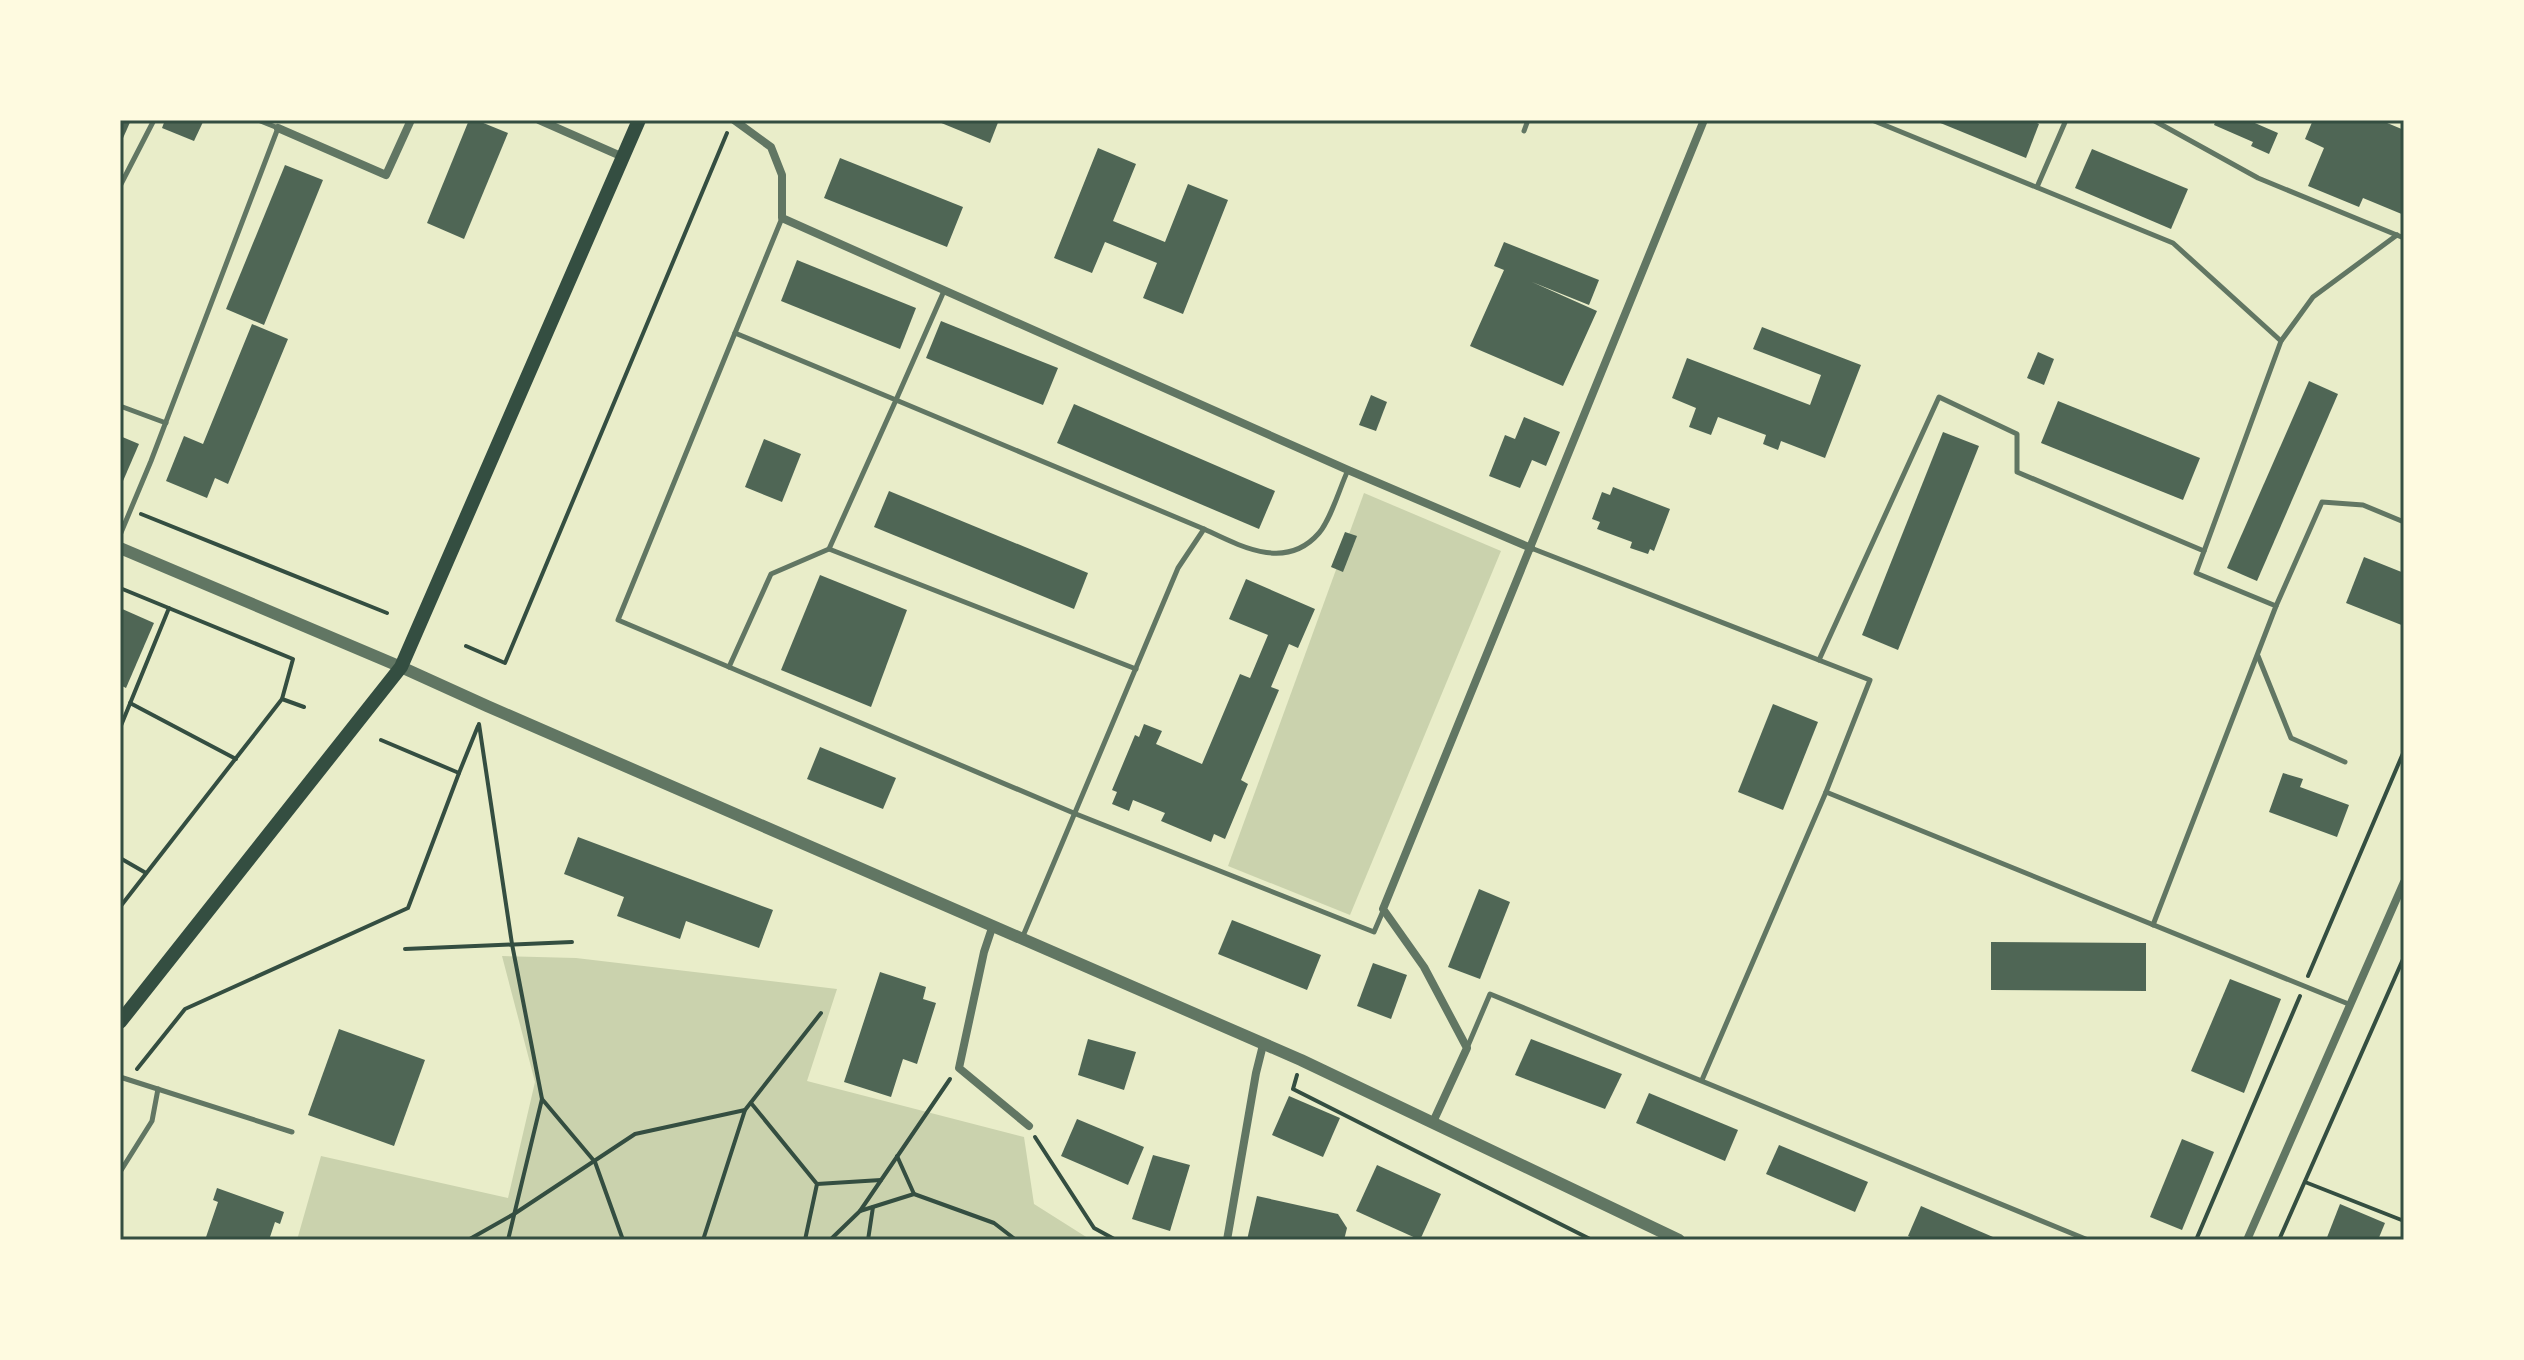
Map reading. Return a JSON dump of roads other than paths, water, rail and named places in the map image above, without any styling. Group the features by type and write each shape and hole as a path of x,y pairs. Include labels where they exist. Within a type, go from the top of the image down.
{"main road":[{"path":"120,1022 401,667 639,120"}],"street":[{"path":"278,128 386,175 411,120"},
{"path":"539,120 623,157"},
{"path":"733,120 771,147 782,175 782,218 1348,470 1531,548"},
{"path":"1433,1122 1467,1048 1424,967 1383,909 1704,120"},
{"path":"120,548 401,667 1301,1060 1679,1240"},
{"path":"2247,1240 2404,882"},
{"path":"993,925 984,952 959,1068 1029,1126"},
{"path":"1227,1240 1263,1045"}],"lane":[{"path":"120,186 154,120"},
{"path":"120,535 278,128 258,120"},
{"path":"1524,131 1528,120"},
{"path":"1872,120 2173,243 2281,341"},
{"path":"2037,187 2066,120"},
{"path":"2153,120 2258,178 2401,236"},
{"path":"782,218 618,620 1076,814 1374,932 1383,909"},
{"path":"2276,606 2196,573 2281,341 2313,297 2401,236"},
{"path":"729,667 771,574 829,549 944,290"},
{"path":"735,333 1245,548 1272,554 1300,550 1321,531 1348,470"},
{"path":"1819,660 1939,397 2017,434 2017,472 2204,551"},
{"path":"120,406 166,423"},
{"path":"2153,925 2276,606 2322,502 2363,505 2404,522"},
{"path":"1023,937 1178,568 1204,529"},
{"path":"1531,548 1870,680 1826,792 1702,1080"},
{"path":"829,549 1136,669"},
{"path":"2258,654 2291,738 2345,762"},
{"path":"1826,792 2351,1005"},
{"path":"1467,1048 1490,994 2088,1240"},
{"path":"120,1077 292,1132"},
{"path":"120,1172 152,1121 158,1089"}]}
